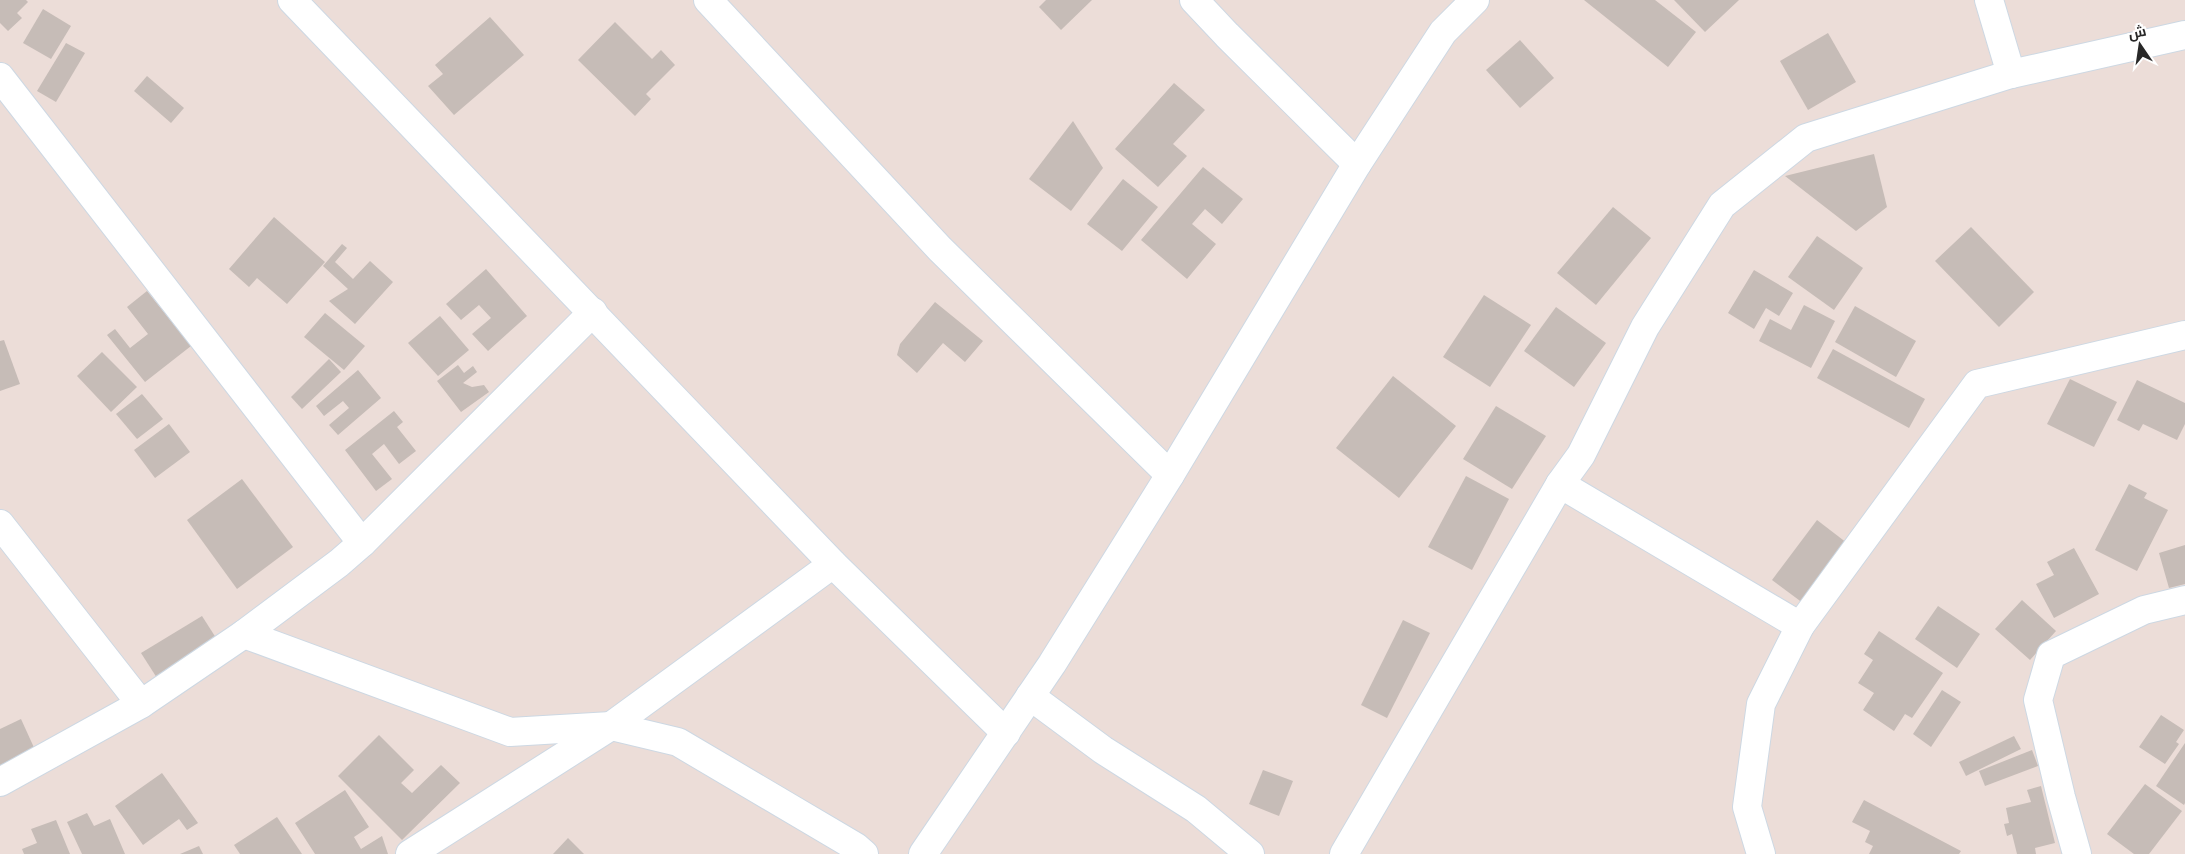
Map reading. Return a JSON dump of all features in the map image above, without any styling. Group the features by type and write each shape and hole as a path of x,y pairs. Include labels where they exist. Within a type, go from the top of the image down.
{"street":[{"path":"292,0 833,564 1006,733"},
{"path":"708,0 940,249 1170,475"},
{"path":"1194,0 1227,36 1357,164"},
{"path":"923,854 1006,733 1170,475 1357,164 1443,32 1475,0"},
{"path":"1989,0 2011,74"},
{"path":"1344,854 1560,484 1581,455 1645,327 1722,205 1806,138 2011,74 2185,35"},
{"path":"0,77 362,543"},
{"path":"0,782 141,704 244,634 339,564 592,312"},
{"path":"1761,854 1747,807 1761,704 1800,626 1977,384 2185,336"},
{"path":"1560,484 1800,626"},
{"path":"0,524 141,704"},
{"path":"410,854 611,726 833,564"},
{"path":"2076,854 2038,700 2051,655 2144,610 2185,600"},
{"path":"244,634 510,732 611,726 678,742 856,847 864,854"},
{"path":"1030,696 1104,750 1196,809 1250,854"}],"building":[{"path":"0,0 26,0 28,2 17,13 22,18 8,31 0,23"},
{"path":"1046,0 1092,0 1061,30 1039,7"},
{"path":"1584,0 1655,0 1696,32 1668,67"},
{"path":"1674,0 1739,0 1705,32"},
{"path":"43,9 71,26 51,59 23,43"},
{"path":"490,17 524,55 454,115 428,86 443,74 435,65"},
{"path":"615,22 652,59 661,50 675,65 646,94 651,99 635,116 578,60"},
{"path":"1828,33 1856,82 1808,110 1780,61"},
{"path":"1520,40 1554,78 1520,108 1486,70"},
{"path":"66,43 85,53 56,102 37,91"},
{"path":"147,76 184,108 171,123 134,91"},
{"path":"1174,83 1205,110 1173,144 1187,156 1158,187 1115,149"},
{"path":"1073,121 1103,168 1071,211 1029,179"},
{"path":"1874,154 1887,207 1856,231 1785,176"},
{"path":"1203,167 1243,199 1222,224 1205,209 1192,224 1216,244 1187,279 1141,240"},
{"path":"1123,179 1158,207 1122,251 1087,224"},
{"path":"1613,207 1651,238 1596,305 1557,273"},
{"path":"274,217 325,262 287,304 257,278 249,287 229,269"},
{"path":"1971,227 2034,292 1999,327 1935,261"},
{"path":"1817,236 1863,268 1834,310 1788,277"},
{"path":"342,244 347,248 335,262 353,279 370,261 393,282 355,324 329,301 348,289 323,266"},
{"path":"486,269 527,316 488,351 472,334 491,318 479,305 461,320 446,304"},
{"path":"1754,270 1793,293 1779,316 1766,308 1754,329 1728,313"},
{"path":"147,291 191,346 145,382 107,335 115,329 130,348 148,334 127,307"},
{"path":"1484,295 1531,325 1490,387 1443,357"},
{"path":"935,302 983,341 965,362 943,343 917,373 897,355 900,344"},
{"path":"1804,305 1835,321 1811,368 1759,341 1770,319 1791,330"},
{"path":"1855,306 1916,341 1896,377 1835,342"},
{"path":"1556,307 1606,343 1574,387 1524,351"},
{"path":"325,313 365,346 344,370 304,337"},
{"path":"440,316 469,350 438,376 408,343"},
{"path":"4,340 20,384 0,391 0,341"},
{"path":"1833,349 1925,399 1909,428 1817,378"},
{"path":"102,352 137,387 111,412 77,376"},
{"path":"329,359 341,372 302,409 291,397"},
{"path":"458,365 464,373 473,366 477,372 463,383 472,387 484,385 489,392 461,412 437,381"},
{"path":"358,370 381,398 338,435 329,425 349,408 343,401 324,416 316,406"},
{"path":"1393,376 1456,426 1399,498 1336,448"},
{"path":"2070,379 2117,402 2094,447 2047,424"},
{"path":"2137,380 2185,403 2185,424 2177,440 2143,424 2139,431 2117,420"},
{"path":"142,394 163,419 137,439 116,414"},
{"path":"1496,406 1546,436 1512,489 1463,459"},
{"path":"394,411 403,422 397,427 416,451 399,464 384,444 372,454 392,479 376,491 345,450"},
{"path":"169,424 190,452 155,478 134,450"},
{"path":"1466,476 1509,499 1472,570 1428,547"},
{"path":"242,479 293,547 237,589 187,520"},
{"path":"2129,484 2147,493 2144,498 2168,510 2137,571 2095,550"},
{"path":"1817,520 1860,553 1815,612 1772,580"},
{"path":"2185,545 2185,584 2169,588 2159,553"},
{"path":"2074,548 2099,594 2054,618 2036,584 2054,575 2047,562"},
{"path":"2022,600 2056,631 2030,660 1995,629"},
{"path":"1938,606 1980,634 1957,668 1915,639"},
{"path":"202,616 218,641 157,678 141,653"},
{"path":"1403,620 1430,633 1387,718 1361,705"},
{"path":"1879,631 1943,673 1912,718 1905,714 1894,731 1863,710 1874,693 1858,683 1873,660 1864,654"},
{"path":"1942,690 1961,702 1931,747 1913,734"},
{"path":"2161,715 2184,730 2176,742 2179,744 2165,764 2139,747"},
{"path":"21,719 41,763 0,782 0,729"},
{"path":"379,735 414,770 401,783 412,793 441,765 460,783 402,840 338,776"},
{"path":"2014,736 2021,749 1966,776 1959,762"},
{"path":"2185,743 2185,803 2184,805 2156,786"},
{"path":"2032,750 2038,766 1985,786 1979,771"},
{"path":"1263,770 1293,781 1279,816 1249,804"},
{"path":"162,773 198,823 187,830 179,819 143,845 115,806"},
{"path":"2145,784 2182,811 2149,854 2134,854 2107,834"},
{"path":"2041,786 2055,843 2035,848 2036,854 2017,854 2012,834 2007,836 2004,824 2009,823 2006,808 2031,802 2027,790"},
{"path":"345,790 369,827 354,837 361,849 382,836 388,854 315,854 295,823"},
{"path":"1864,800 1961,851 1959,854 1869,854 1873,846 1865,842 1870,831 1852,822"},
{"path":"87,813 94,826 110,819 125,854 82,854 67,822"},
{"path":"277,817 302,854 240,854 234,845"},
{"path":"56,820 70,854 24,854 22,849 37,843 31,829"},
{"path":"568,838 584,854 553,854"},
{"path":"199,846 203,854 180,854"}]}
